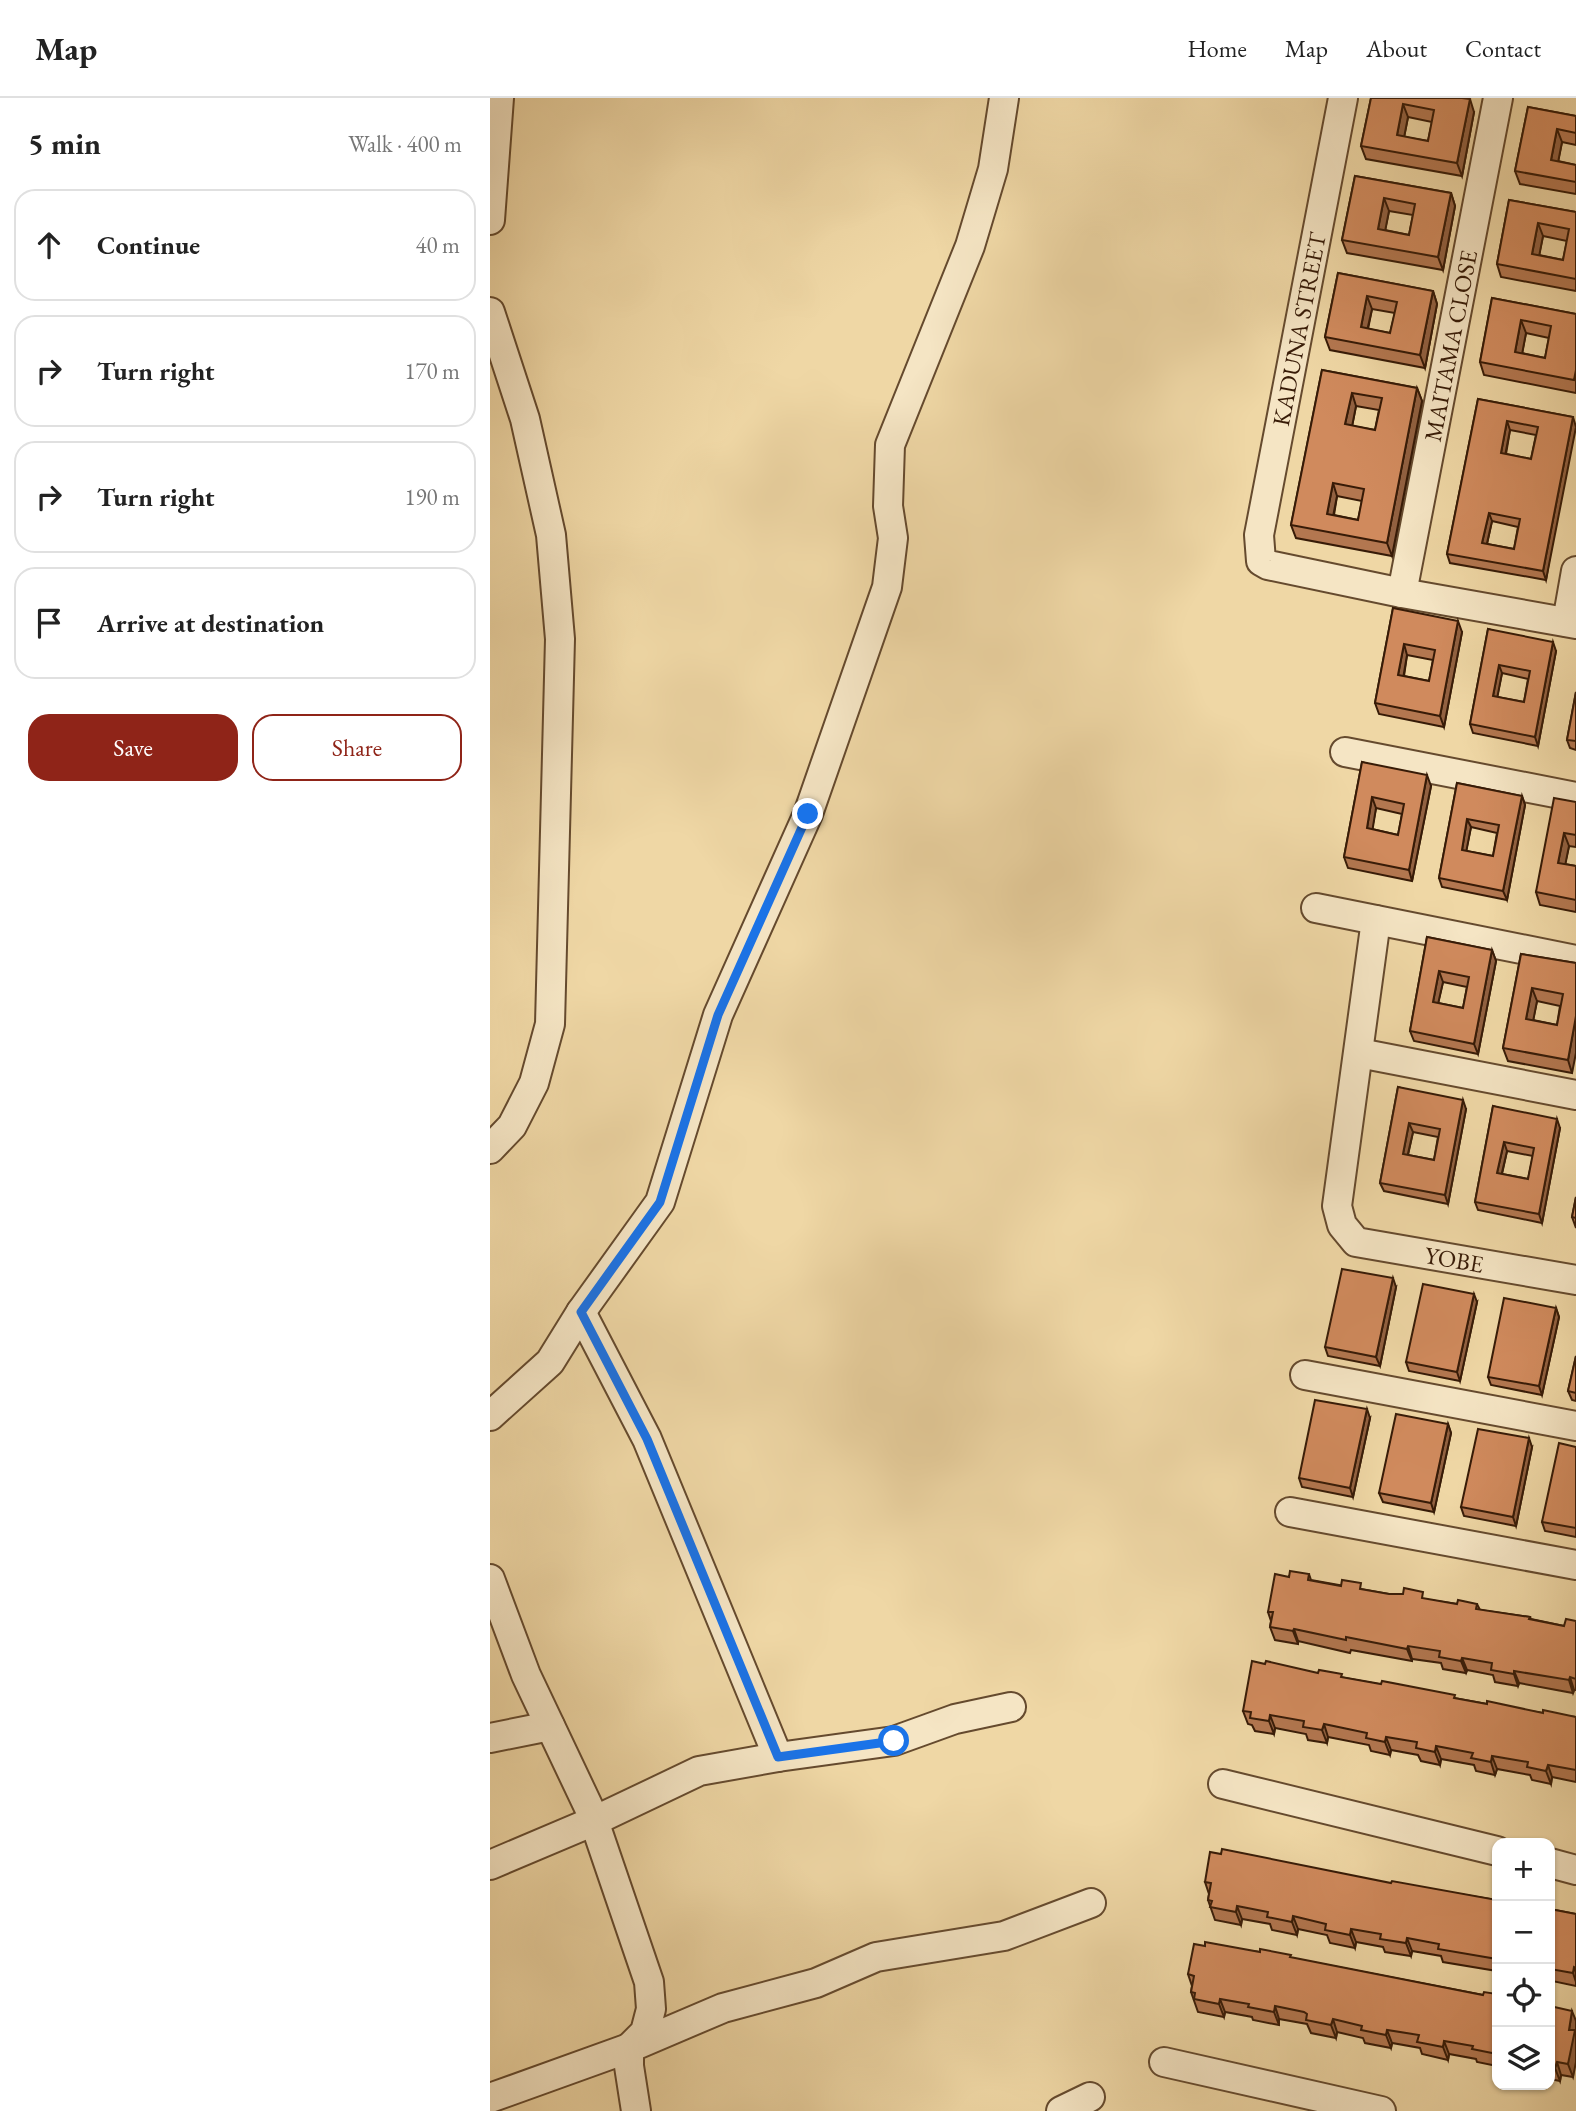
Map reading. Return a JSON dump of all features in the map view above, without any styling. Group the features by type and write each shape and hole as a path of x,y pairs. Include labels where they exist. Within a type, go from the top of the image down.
{"street":[{"path":"490,220 499,98"},
{"path":"490,1416 550,1362 581,1312 660,1202 718,1015 808,814 887,587 893,538 888,506 890,444 970,246 993,169 1004,98"},
{"name":"KADUNA STREET","path":"1343,98 1259,535 1259,550 1261,561 1268,565 1402,593"},
{"name":"MAITAMA CLOSE","path":"1402,593 1498,98"},
{"path":"490,312 525,419 551,535 560,639 550,1024 534,1083 512,1126 490,1149"},
{"path":"1402,593 1572,623 1576,571"},
{"path":"1345,752 1576,797"},
{"path":"1315,908 1576,960"},
{"path":"1376,920 1359,1053 1576,1095"},
{"name":"YOBE","path":"1359,1053 1337,1206 1342,1225 1356,1242 1576,1280"},
{"path":"581,1312 647,1439 778,1757"},
{"path":"1305,1375 1576,1426"},
{"path":"1290,1511 1576,1565"},
{"path":"490,1579 526,1675 594,1821 649,1982 651,2009 645,2032 629,2048 636,2111"},
{"path":"490,1865 699,1772 778,1757 894,1741 955,1719 1011,1707"},
{"path":"490,1738 550,1726"},
{"path":"1223,1784 1492,1850"},
{"path":"1555,1864 1576,1870"},
{"path":"490,2098 629,2048 723,2008 816,1983 876,1957 1004,1936 1091,1903"},
{"path":"1164,2062 1381,2111"},
{"path":"1061,2111 1090,2097"}],"building":[{"path":"1371,98 1470,99 1457,163 1361,146","holes":["1403,104 1434,110 1428,141 1397,135"]},
{"path":"1528,107 1576,116 1576,133 1557,129 1551,160 1576,165 1576,182 1515,171"},
{"path":"1355,176 1451,193 1438,257 1342,240","holes":["1384,198 1415,204 1409,235 1378,229"]},
{"path":"1509,200 1576,212 1576,279 1497,264","holes":["1538,223 1569,229 1563,260 1532,254"]},
{"path":"1338,273 1433,291 1420,355 1325,337","holes":["1367,296 1397,302 1390,333 1361,327"]},
{"path":"1492,298 1576,314 1574,380 1480,362","holes":["1521,320 1551,326 1545,358 1515,352"]},
{"path":"1322,370 1417,388 1387,543 1291,525","holes":["1352,393 1382,398 1375,430 1345,424","1333,483 1364,489 1358,520 1327,514"]},
{"path":"1478,399 1573,417 1543,571 1447,554","holes":["1507,421 1538,427 1531,459 1501,453","1489,513 1520,519 1514,549 1482,543"]},
{"path":"1393,608 1458,621 1440,716 1375,703","holes":["1404,644 1435,650 1429,681 1398,675"]},
{"path":"1488,629 1553,642 1535,737 1470,724","holes":["1499,665 1530,671 1524,702 1493,696"]},
{"path":"1576,692 1576,741 1567,740"},
{"path":"1362,762 1427,775 1409,870 1344,857","holes":["1372,797 1404,804 1398,835 1367,828"]},
{"path":"1457,783 1522,796 1503,891 1439,878","holes":["1467,819 1499,825 1493,856 1462,850"]},
{"path":"1554,798 1576,802 1576,835 1564,833 1558,863 1576,866 1576,900 1536,892"},
{"path":"1427,937 1492,950 1474,1044 1410,1031","holes":["1439,971 1469,977 1463,1008 1433,1002"]},
{"path":"1521,954 1576,963 1576,1016 1568,1060 1503,1048","holes":["1532,988 1563,994 1557,1025 1526,1019"]},
{"path":"1398,1087 1463,1100 1445,1195 1380,1183","holes":["1409,1123 1440,1129 1434,1160 1403,1154"]},
{"path":"1493,1106 1557,1119 1539,1214 1475,1202","holes":["1504,1142 1534,1148 1528,1179 1497,1173"]},
{"path":"1576,1197 1576,1218 1572,1217"},
{"path":"1342,1269 1393,1278 1376,1357 1325,1347"},
{"path":"1423,1284 1474,1294 1457,1372 1406,1362"},
{"path":"1504,1298 1556,1308 1539,1386 1488,1377"},
{"path":"1576,1356 1576,1393 1568,1391"},
{"path":"1315,1400 1367,1409 1350,1488 1299,1478"},
{"path":"1396,1414 1448,1424 1431,1503 1379,1493"},
{"path":"1478,1429 1529,1438 1513,1517 1461,1507"},
{"path":"1559,1443 1576,1447 1576,1528 1542,1522"},
{"path":"1290,1571 1309,1574 1308,1580 1341,1586 1342,1580 1361,1583 1360,1589 1389,1594 1403,1594 1404,1588 1423,1592 1422,1598 1457,1604 1458,1600 1477,1604 1476,1609 1530,1617 1529,1619 1564,1626 1566,1619 1576,1621 1576,1679 1514,1671 1514,1674 1491,1670 1492,1663 1439,1657 1440,1651 1408,1646 1407,1649 1346,1637 1346,1640 1270,1627 1273,1612 1268,1612 1275,1574 1289,1577"},
{"path":"1252,1661 1265,1664 1266,1661 1318,1673 1319,1670 1342,1674 1341,1677 1381,1684 1382,1681 1455,1695 1454,1698 1487,1704 1487,1701 1576,1717 1576,1770 1548,1765 1546,1771 1527,1767 1528,1762 1492,1756 1491,1762 1471,1758 1473,1753 1436,1746 1435,1752 1416,1748 1417,1742 1386,1737 1385,1742 1366,1738 1367,1733 1324,1724 1322,1730 1303,1727 1304,1721 1270,1715 1269,1721 1250,1718 1251,1712 1243,1711"},
{"path":"1222,1849 1391,1883 1392,1881 1492,1899 1492,1958 1438,1949 1439,1944 1407,1938 1406,1943 1380,1939 1381,1934 1351,1929 1350,1935 1325,1930 1326,1924 1293,1916 1292,1922 1267,1917 1268,1912 1237,1906 1236,1912 1210,1907 1212,1901 1208,1900 1211,1883 1205,1882 1210,1852 1221,1854"},
{"path":"1555,1910 1576,1914 1576,1968 1574,1967 1573,1973 1555,1970"},
{"path":"1205,1942 1260,1952 1260,1949 1483,1995 1484,1992 1492,1993 1492,2053 1472,2049 1473,2046 1444,2041 1443,2047 1417,2042 1419,2035 1387,2030 1386,2035 1361,2030 1362,2026 1333,2019 1331,2025 1306,2020 1307,2014 1304,2012 1275,2006 1274,2012 1220,1999 1219,2004 1194,1999 1195,1993 1191,1992 1194,1976 1188,1974 1194,1944 1205,1946"},
{"path":"1555,2007 1572,2011 1569,2030 1575,2030 1568,2064 1557,2062 1555,2068"}],"route":[{"path":"808,814 718,1015 660,1202 581,1312 647,1439 778,1757 894,1741"}]}
